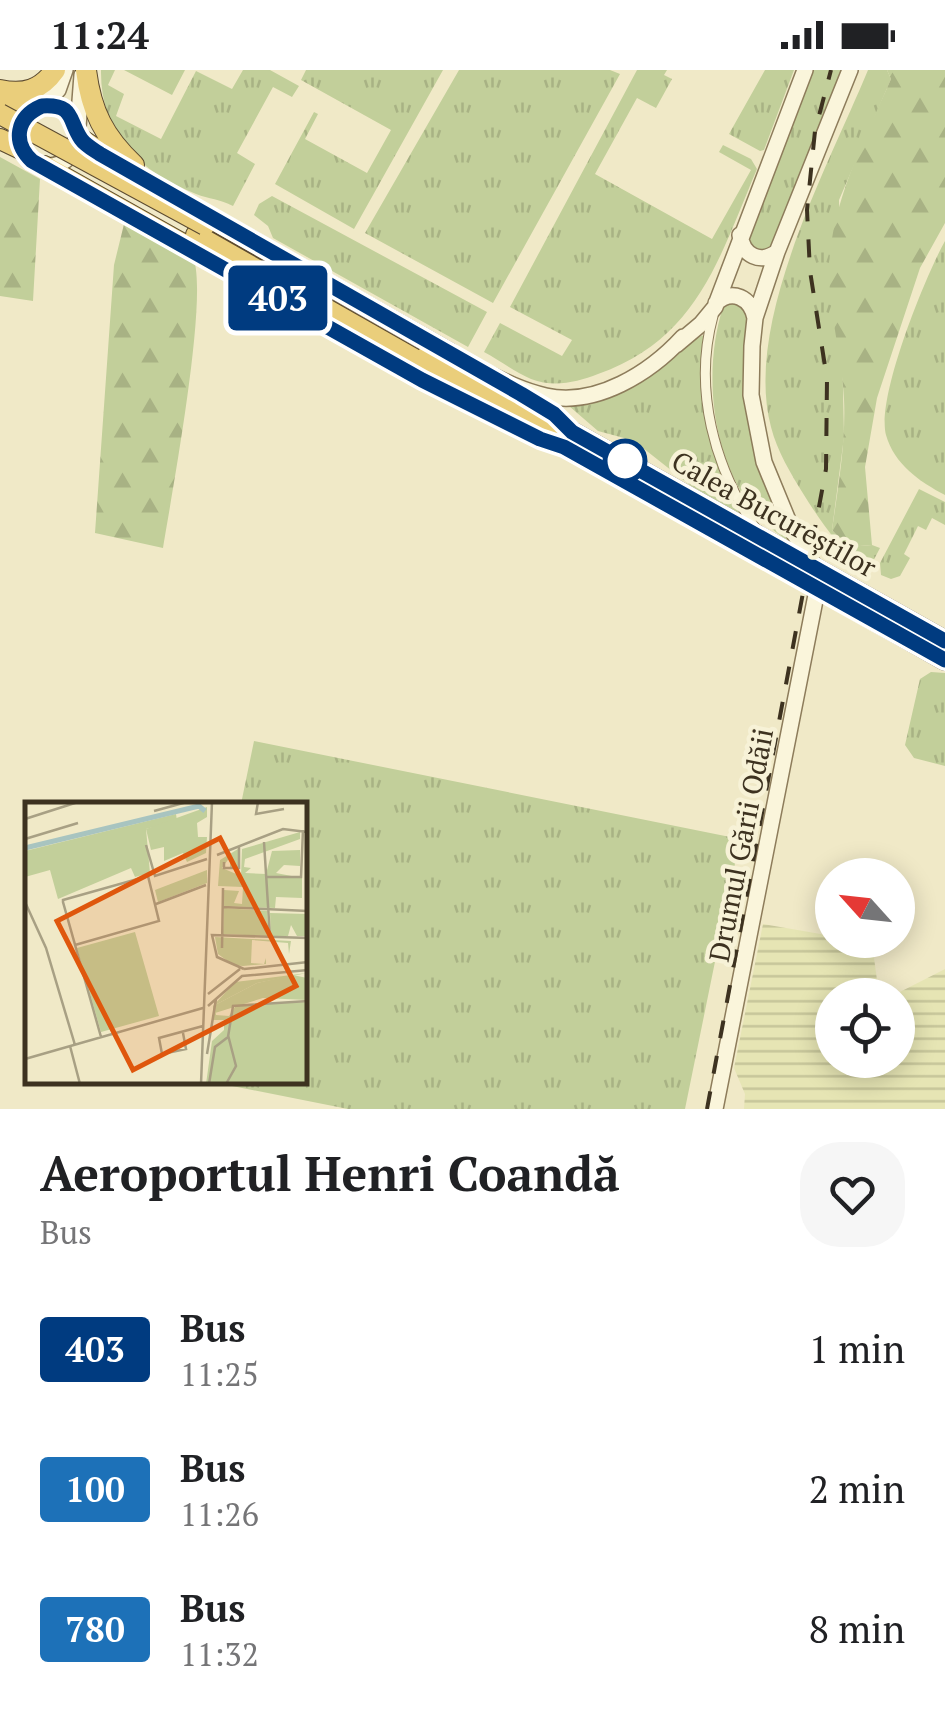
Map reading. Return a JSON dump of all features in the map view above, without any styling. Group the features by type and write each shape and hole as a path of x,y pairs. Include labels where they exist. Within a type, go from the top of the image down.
{"highway":[{"path":"0,90 25,92 36,88 55,70"},
{"path":"84,70 91,104 101,126 121,152 162,190"},
{"path":"0,99 39,108"},
{"name":"Calea Bucureștilor","path":"0,114 818,580 945,660"},
{"name":"Calea Bucureștilor","path":"0,128 406,346"},
{"path":"44,166 422,380 540,439 568,439 554,414 100,154 78,134"},
{"path":"0,139 21,149"},
{"path":"180,243 176,235 178,217 198,210"},
{"name":"Calea Bucureștilor","path":"568,439 763,539 818,580 945,641"}],"street":[{"path":"64,70 58,90 20,125 21,149 32,161 44,166 69,157 78,134 84,70"},
{"path":"763,539 731,487 712,433 705,371 707,338 721,286 805,70"},
{"path":"818,580 775,494 756,433 751,394 756,318 777,252 850,70"},
{"path":"39,108 63,109 74,120 78,134"},
{"path":"740,235 744,248 754,257 768,258 777,252"},
{"path":"467,363 550,397 568,398 623,383 651,367 676,344 721,286"},
{"path":"676,344 702,324 727,296 739,296 750,303 756,318"},
{"name":"Drumul Gării Odăii","path":"715,1109 818,580"}],"green space":[{"path":"101,70 115,70 108,85 124,94 116,116 161,139 196,71 232,89 243,70 270,70 299,86 292,97 273,87 237,153 255,164 233,206 176,185 141,162 107,113"},
{"path":"124,70 185,70 172,95"},
{"path":"306,70 443,70 354,229 275,184 314,112 318,114 305,139 367,173 391,130 301,80"},
{"path":"459,70 610,70 620,74 493,303 365,233"},
{"path":"637,70 667,70 664,75 672,79 656,108 637,98 595,174 712,239 751,170 719,152 723,145 751,159 757,169 701,292 660,340 632,359 598,374 565,383 540,382 484,352 500,323 562,356 572,340 510,307"},
{"path":"765,70 794,70 764,150 760,151 729,134"},
{"path":"812,70 841,73 770,249 764,253 753,250 748,238"},
{"path":"868,70 887,70 891,79 839,200 844,437 832,530 848,547 880,548 869,569 832,536 789,471 771,427 765,385 779,293 794,246"},
{"path":"887,70 945,70 945,223 920,268 877,398 865,467 872,545 848,547 832,530 844,415 830,290 830,253 846,186 891,79"},
{"path":"0,157 40,179 33,301 0,296"},
{"path":"272,196 487,312 468,347 273,238 268,226 254,215 259,204"},
{"path":"125,220 192,255 197,275 188,395 163,548 95,533 114,265"},
{"path":"945,241 945,495 917,478 895,455 886,435 885,418 904,338"},
{"path":"734,299 750,313 744,355 746,404 792,543 766,524 746,499 730,470 720,438 714,405 716,338 723,307"},
{"path":"704,335 709,434 746,519 691,486 643,448 598,431 569,406 646,379"},
{"path":"919,489 945,502 945,525 932,518 926,530 918,526 904,554 910,558 900,576 891,579 881,575 880,563"},
{"path":"931,672 945,673 945,766 914,758 905,745 920,679"},
{"path":"254,741 740,839 685,1109 348,1109 222,1084 308,1084 308,802 241,802"},
{"path":"763,924 815,933 815,958 874,958 877,978 815,978 815,1078 915,1078 915,984 945,969 945,1109 744,1109 745,1094 734,1068"}],"railway":[{"path":"707,1109 826,469 827,379 810,271 807,210 815,131 831,70"}],"bus line":[{"name":"403","path":"945,641 572,432 554,414 521,394 131,173 78,137 74,120 63,109 42,106 23,120 18,136 24,154 32,161 422,380 540,439 564,447 945,660"}]}
